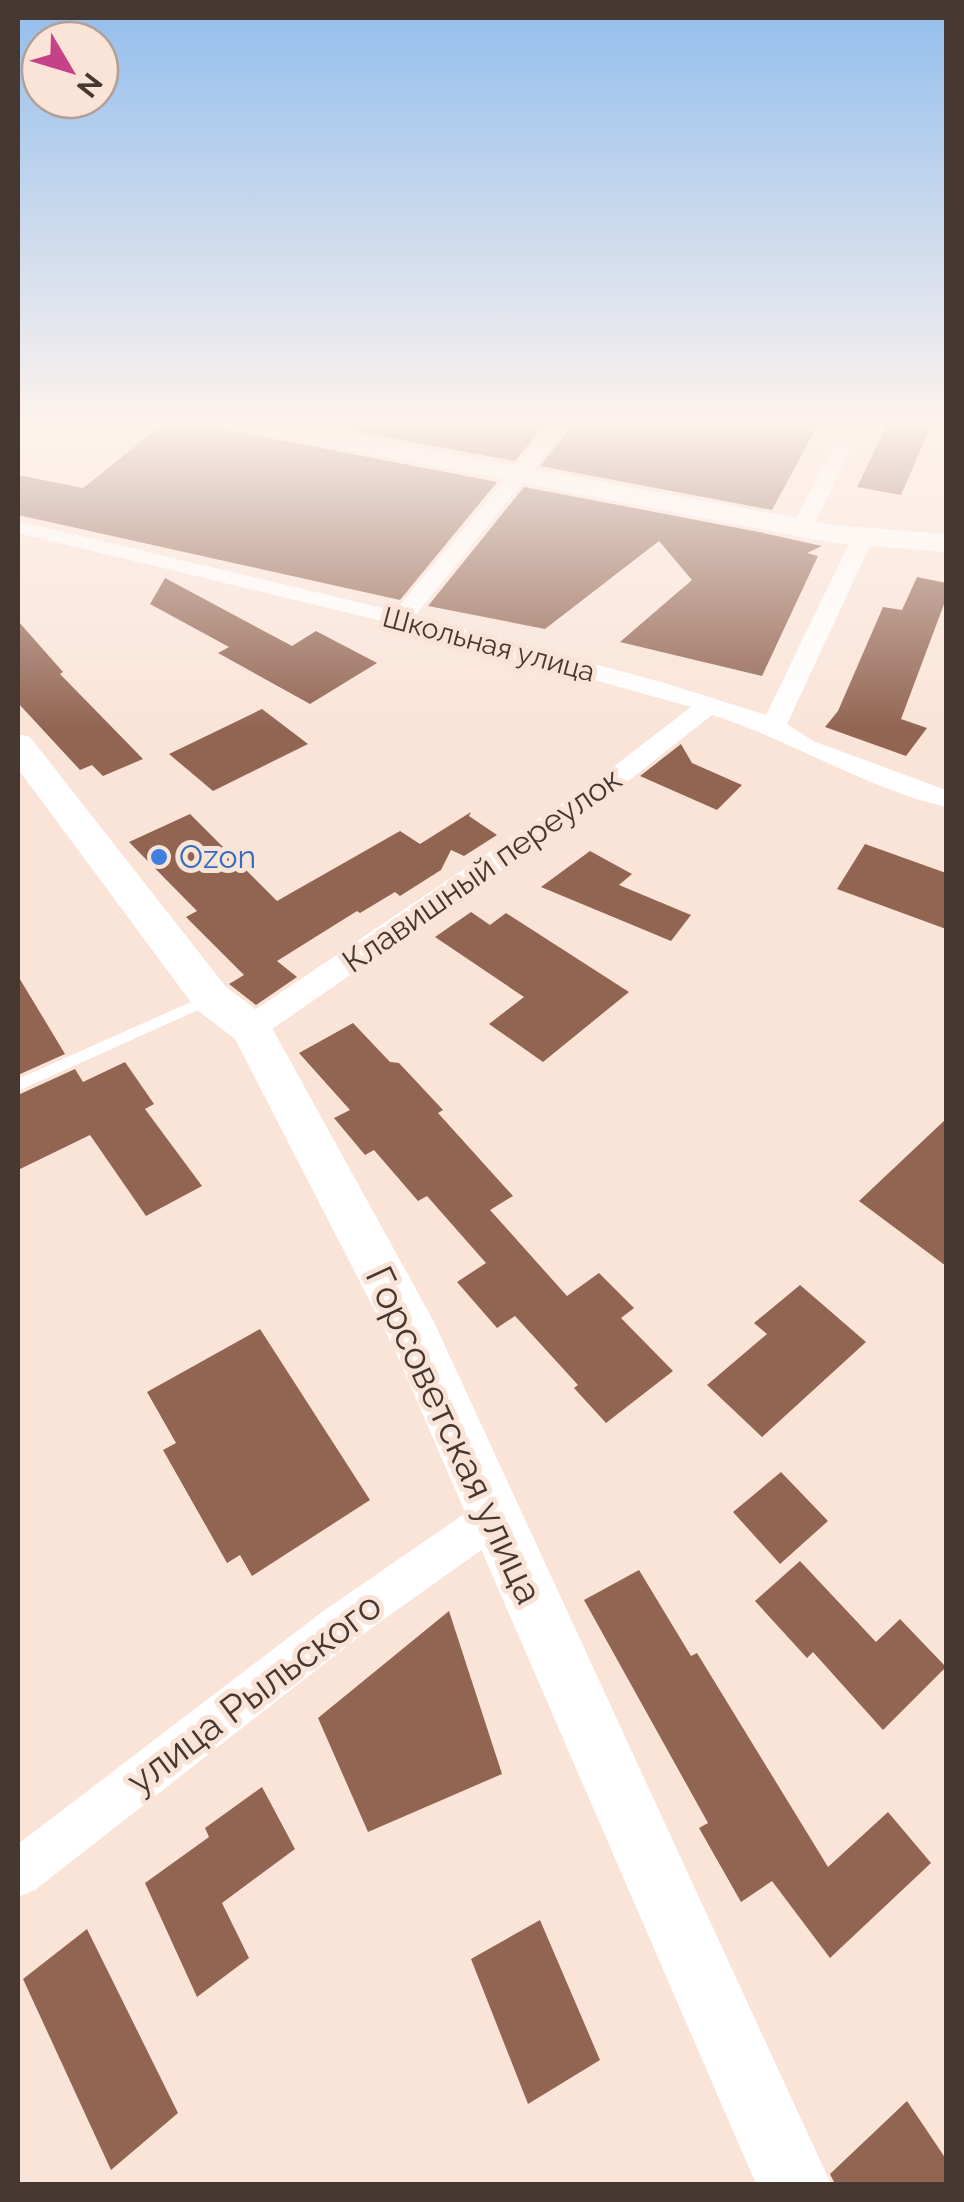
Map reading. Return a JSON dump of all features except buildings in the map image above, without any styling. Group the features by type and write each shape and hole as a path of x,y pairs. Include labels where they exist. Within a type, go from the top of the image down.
{"street":[{"path":"400,619 478,524"},
{"path":"780,524 863,537 946,542"},
{"path":"802,528 804,524"},
{"name":"Школьная улица","path":"18,527 400,619 649,686 774,726 804,746 946,800"},
{"path":"774,726 863,537"},
{"name":"Клавишный переулок","path":"231,1013 604,787 708,706"},
{"name":"Горсоветская улица","path":"18,745 231,1013 416,1338 794,2184"},
{"name":"улица Рыльского","path":"18,1873 337,1627 494,1516"}],"lane":[{"name":"Клавишный переулок","path":"18,1085 231,1013"}],"place":[{"name":"Ozon","path":"159,857"}]}
